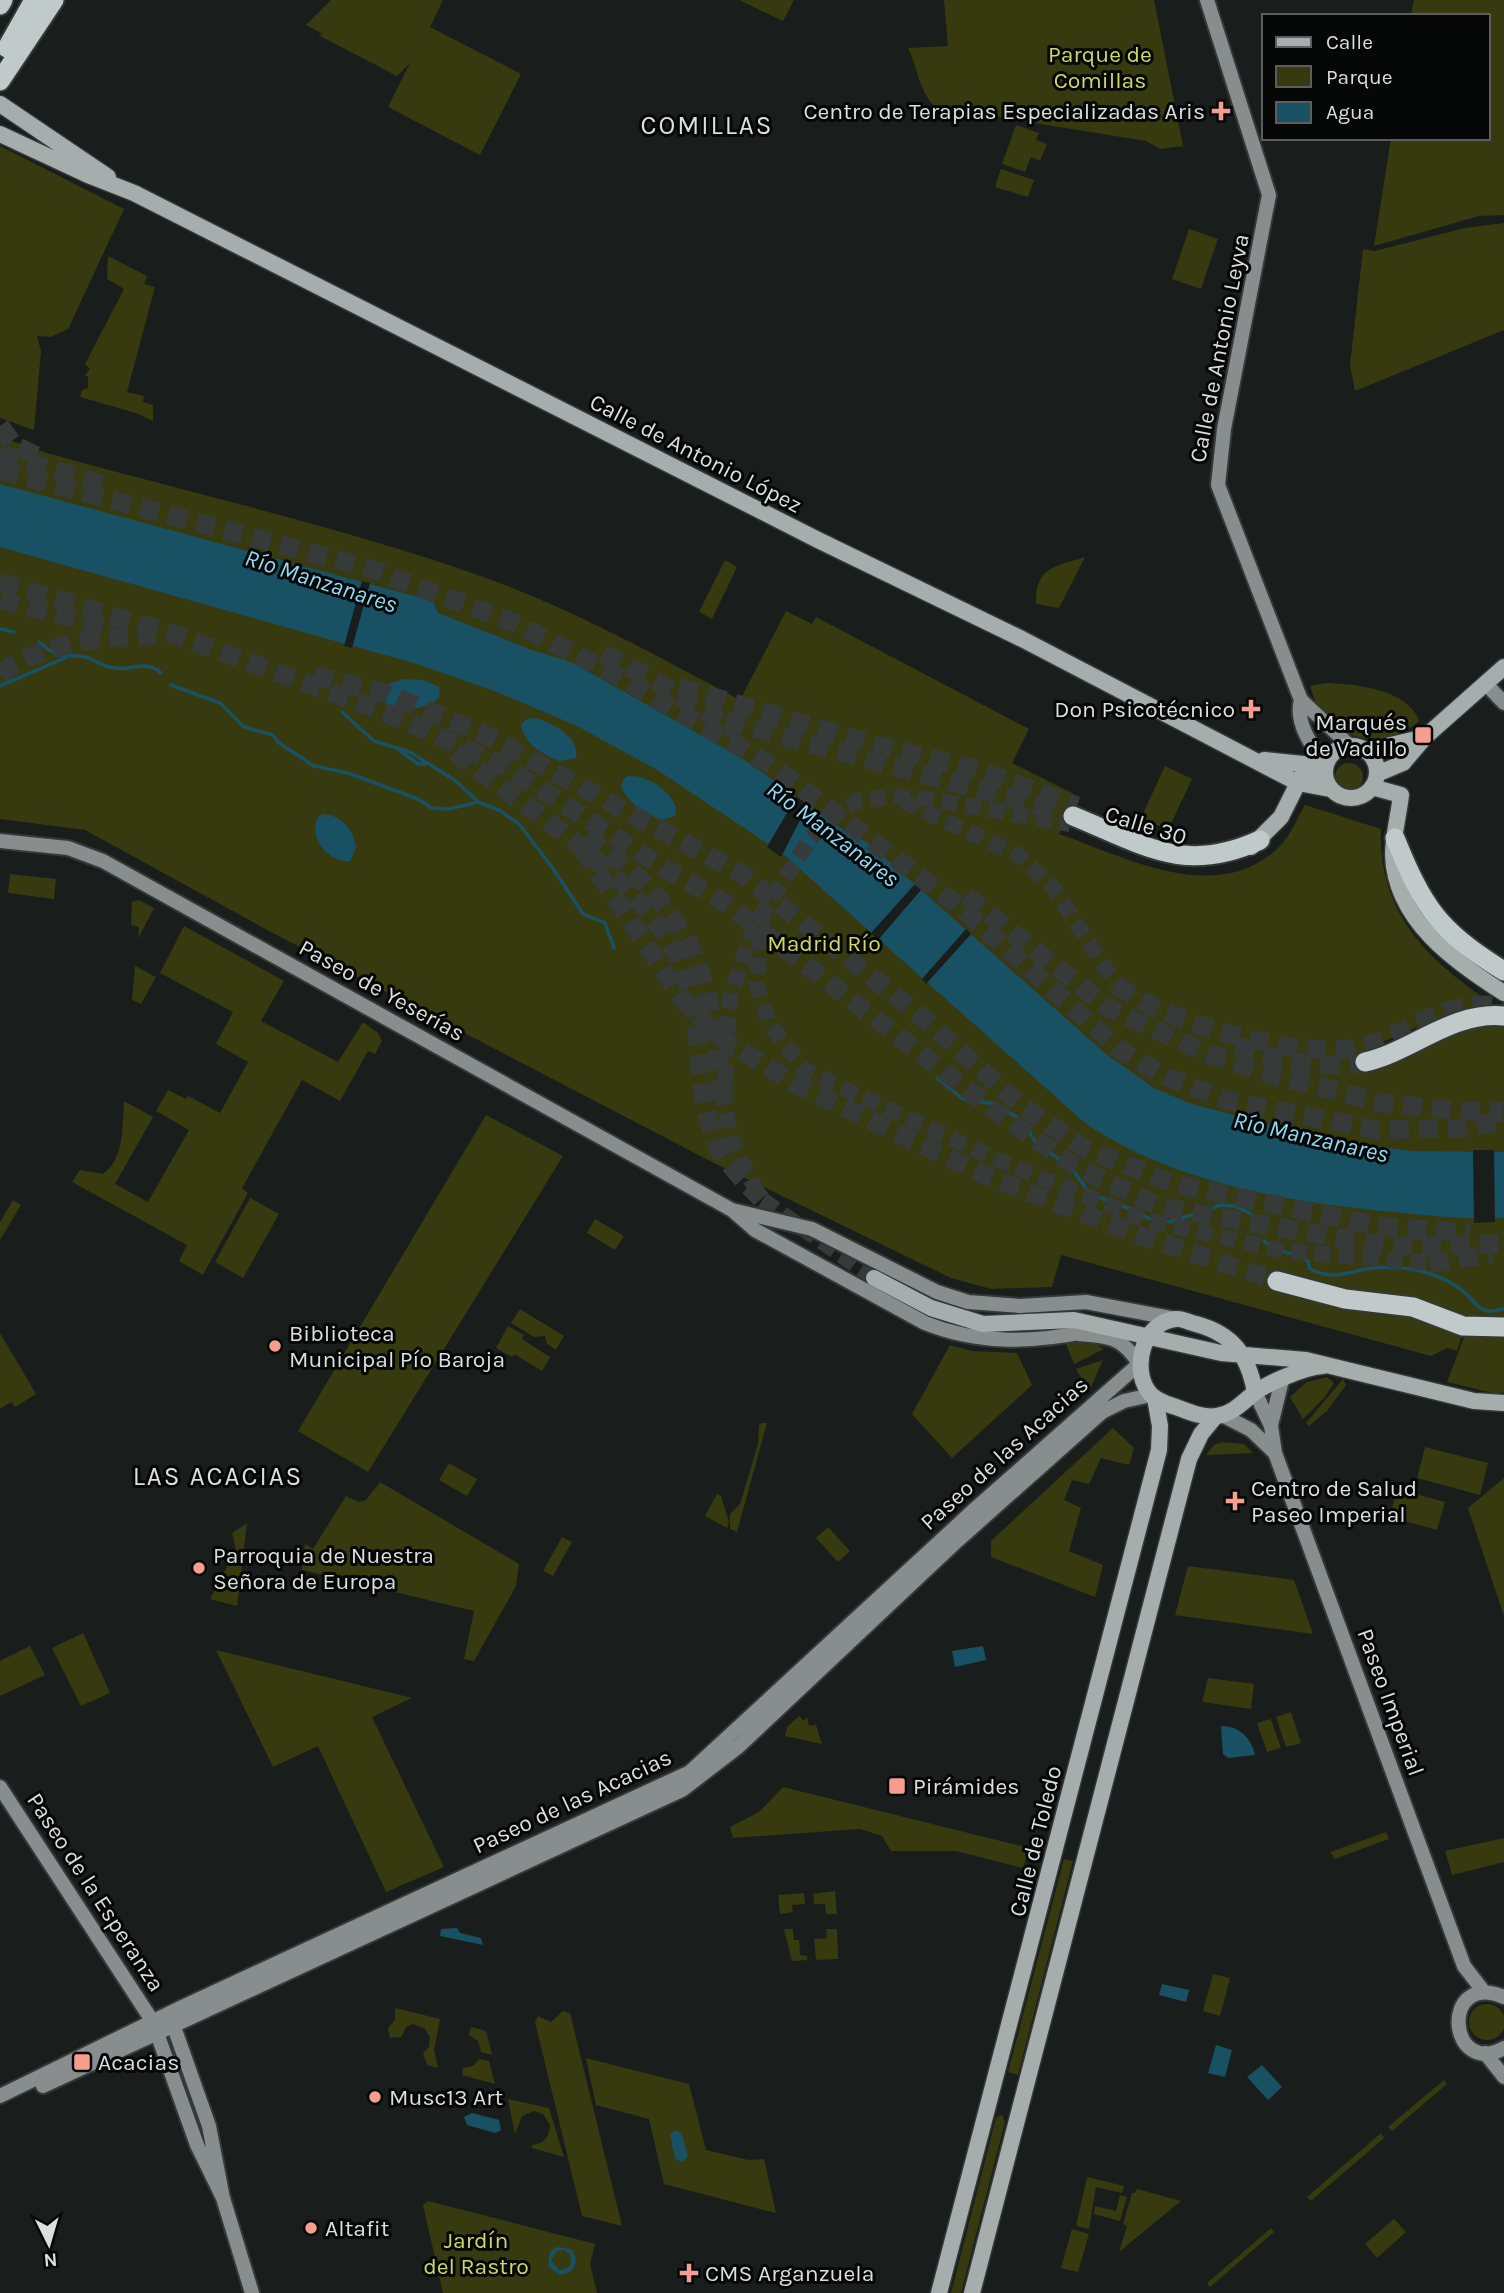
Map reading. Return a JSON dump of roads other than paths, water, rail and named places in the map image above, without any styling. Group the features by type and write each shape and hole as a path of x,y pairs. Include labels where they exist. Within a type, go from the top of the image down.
{"highway":[{"path":"0,5 3,0"},
{"path":"0,81 7,55 34,0"},
{"path":"7,55 54,0"},
{"path":"1073,815 1178,856 1208,858 1231,853 1261,840"},
{"path":"1395,838 1414,886 1429,909 1452,934 1504,971"},
{"path":"1365,1062 1392,1054 1460,1021 1504,1016"},
{"path":"1277,1281 1345,1299 1413,1307 1463,1325 1504,1326"}],"main road":[{"name":"Calle de Antonio Leyva","path":"1207,0 1269,195 1224,429 1219,485 1301,700 1358,748"},
{"name":"Calle de Antonio López","path":"0,104 118,185 1298,783 1330,789"},
{"name":"Calle de Antonio López","path":"0,134 88,176 118,185"},
{"path":"1326,765 1330,789 1351,799 1365,794 1375,781 1403,763 1425,737 1504,667"},
{"path":"1486,684 1504,703"},
{"name":"Calle de Antonio Leyva","path":"1301,700 1298,709 1313,750 1326,765"},
{"path":"1261,840 1281,817 1302,775 1326,765 1337,750 1425,737"},
{"path":"1358,748 1373,758 1375,781"},
{"name":"Calle de Antonio López","path":"1255,759 1326,765"},
{"path":"1375,781 1401,795 1395,838 1396,872 1409,908 1439,947 1504,993"},
{"name":"Paseo de Yeserías","path":"0,841 68,848 103,861 732,1210 755,1230 925,1323 952,1334 1006,1341 1077,1334 1111,1327"},
{"name":"Paseo de Yeserías","path":"732,1210 812,1229 937,1292 968,1302 990,1306 1086,1302 1176,1318"},
{"name":"Paseo de Yeserías","path":"874,1278 931,1308 983,1324 1074,1320 1111,1327 1148,1339 1243,1357 1306,1360 1335,1365 1474,1401 1504,1406"},
{"path":"1139,1364 1148,1339 1157,1327 1176,1318 1231,1339 1243,1357 1255,1392"},
{"name":"Paseo de Yeserías","path":"1077,1334 1098,1335 1121,1342 1129,1347 1139,1364"},
{"name":"Calle de Toledo","path":"939,2293 1159,1450 1160,1426 1153,1397 1142,1379 1139,1364"},
{"name":"Paseo de las Acacias","path":"0,2106 690,1772 975,1509 1139,1364"},
{"path":"972,2293 1189,1459 1201,1434 1219,1416 1255,1392 1314,1367 1335,1365"},
{"name":"Paseo Imperial","path":"1271,1426 1282,1380"},
{"name":"Paseo Imperial","path":"1255,1392 1271,1426 1275,1453 1464,1966 1484,1992"},
{"path":"1153,1397 1198,1415 1219,1416"},
{"name":"Paseo de las Acacias","path":"174,2027 682,1790 738,1747 957,1541 1102,1412 1124,1401 1153,1397"},
{"name":"Paseo Imperial","path":"1219,1416 1251,1430 1275,1453"},
{"name":"Paseo de la Esperanza","path":"0,1787 155,2029 197,2145 223,2198"},
{"name":"Paseo Imperial","path":"1464,1966 1465,2002 1457,2019 1459,2032 1465,2043 1485,2053"},
{"path":"1465,2002 1484,1992 1504,1997"},
{"path":"155,2029 174,2027 209,2126 223,2198 252,2293"},
{"name":"Paseo de las Acacias","path":"0,2096 155,2029"},
{"path":"1504,2048 1485,2053 1504,2077"}],"water":[{"name":"Río Manzanares","path":"0,484 433,601 438,613 532,650 571,662 740,757 849,834 867,842 1106,1054 1154,1088 1189,1103 1315,1137 1410,1151 1504,1152 1504,1218 1466,1218 1362,1209 1279,1196 1197,1176 1120,1144 1085,1123 783,854 659,771 577,726 497,692 417,664 0,547"},
{"path":"403,679 424,680 439,687 440,696 434,702 419,708 402,708 379,700 377,693 380,687"},
{"path":"535,718 549,723 569,737 574,743 576,758 559,761 530,743 521,724 527,719"},
{"path":"624,778 643,778 663,789 673,800 676,807 675,816 661,820 633,803 621,786"},
{"path":"324,814 342,821 350,830 356,848 350,861 334,858 317,840 316,824 319,816"},
{"path":"983,1646 986,1660 955,1667 952,1651"},
{"path":"1221,1726 1239,1730 1251,1743 1255,1755 1228,1758 1223,1754"},
{"path":"457,1928 460,1933 481,1938 483,1945 440,1936 441,1929"},
{"path":"1162,1984 1189,1990 1186,2002 1159,1995"},
{"path":"1216,2045 1232,2050 1225,2077 1208,2073"},
{"path":"1262,2065 1282,2087 1268,2100 1247,2077"},
{"path":"472,2113 499,2120 501,2130 495,2133 467,2125 464,2117"},
{"path":"675,2130 682,2133 688,2157 682,2162 675,2159 670,2135"},
{"path":"557,2247 571,2249 576,2262 569,2272 559,2275 548,2266 550,2252","holes":["564,2250 570,2254 571,2264 566,2269 559,2270 551,2260 557,2251"]}],"waterway":[{"path":"0,629 14,632"},
{"path":"39,642 60,655 81,656 121,669 150,667 161,673"},
{"path":"0,686 65,658"},
{"path":"171,685 220,703 244,727 273,735 279,743 314,766 348,773 418,799 432,808 449,809 478,802"},
{"path":"342,712 374,741 410,752 456,781 478,802 499,810 519,824 583,914 605,923 614,948"},
{"path":"399,750 418,764 425,764"},
{"path":"937,1078 963,1099 994,1104 1020,1119 1035,1141 1073,1170 1090,1194 1152,1220 1170,1222 1221,1205 1235,1206 1250,1213 1259,1225"},
{"path":"1264,1241 1308,1261 1310,1269 1325,1274 1338,1275 1386,1267 1415,1270 1455,1285 1484,1310 1504,1309"}],"tunnel":[{"path":"0,426 14,445 37,456"},
{"path":"0,454 108,486"},
{"path":"0,470 368,568 517,624 625,680 772,766 959,906 1120,1050 1167,1077 1227,1101 1379,1130 1461,1128 1504,1120"},
{"path":"0,582 173,634 389,714 502,765 664,868 724,902 1002,1116 1075,1167 1161,1207 1385,1246 1504,1244"},
{"path":"0,600 107,627"},
{"path":"0,674 17,663 55,648 115,637 156,635"},
{"path":"603,654 651,678 737,732"},
{"path":"314,676 385,693 482,733 742,874 928,1022 1017,1102 1084,1148 1174,1184 1378,1226 1470,1233"},
{"path":"679,687 865,742 974,769 1077,806"},
{"path":"726,721 1055,810"},
{"path":"455,752 581,847 640,902 663,932 681,964 688,986 694,1010 705,1103 717,1145 731,1166 761,1199"},
{"path":"874,1278 761,1199 732,1143 724,1100 728,1018 731,993 750,939 764,910 810,839 840,810 858,801 891,796 928,799 1070,824"},
{"path":"903,801 1018,855 1053,887 1116,985"},
{"path":"586,836 648,887 685,937 705,987 724,1100"},
{"path":"582,849 683,1000 719,1037 797,1085 989,1177 1139,1235 1277,1281"},
{"path":"966,896 1110,1009 1211,1055 1269,1074 1382,1103 1503,1112"},
{"path":"764,910 756,983 769,1023 804,1070 996,1159 1146,1220 1285,1251 1430,1263"},
{"path":"1116,985 1153,1007 1204,1027 1261,1042 1319,1049 1345,1049 1367,1045 1450,1010 1467,1006 1504,1007"},
{"path":"1236,1046 1299,1063 1330,1065 1365,1062"},
{"path":"1430,1263 1492,1254"}],"place":[{"name":"Centro de Terapias Especializadas Aris","path":"1221,111"},
{"name":"Don Psicotécnico","path":"1251,709"},
{"name":"Marqués de Vadillo","path":"1423,735"},
{"name":"Biblioteca Municipal Pío Baroja","path":"275,1346"},
{"name":"Centro de Salud Paseo Imperial","path":"1235,1501"},
{"name":"Parroquia de Nuestra Señora de Europa","path":"199,1568"},
{"name":"Pirámides","path":"897,1786"},
{"name":"Acacias","path":"82,2062"},
{"name":"Musc13 Art","path":"375,2097"},
{"name":"Altafit","path":"311,2228"},
{"name":"CMS Arganzuela","path":"689,2273"}],"district":[{"name":"COMILLAS","path":"707,125"},
{"name":"LAS ACACIAS","path":"218,1476"}],"park label":[{"name":"Parque de Comillas","path":"1100,67"},
{"name":"Madrid Río","path":"824,943"},
{"name":"Jardín del Rastro","path":"476,2253"}]}
